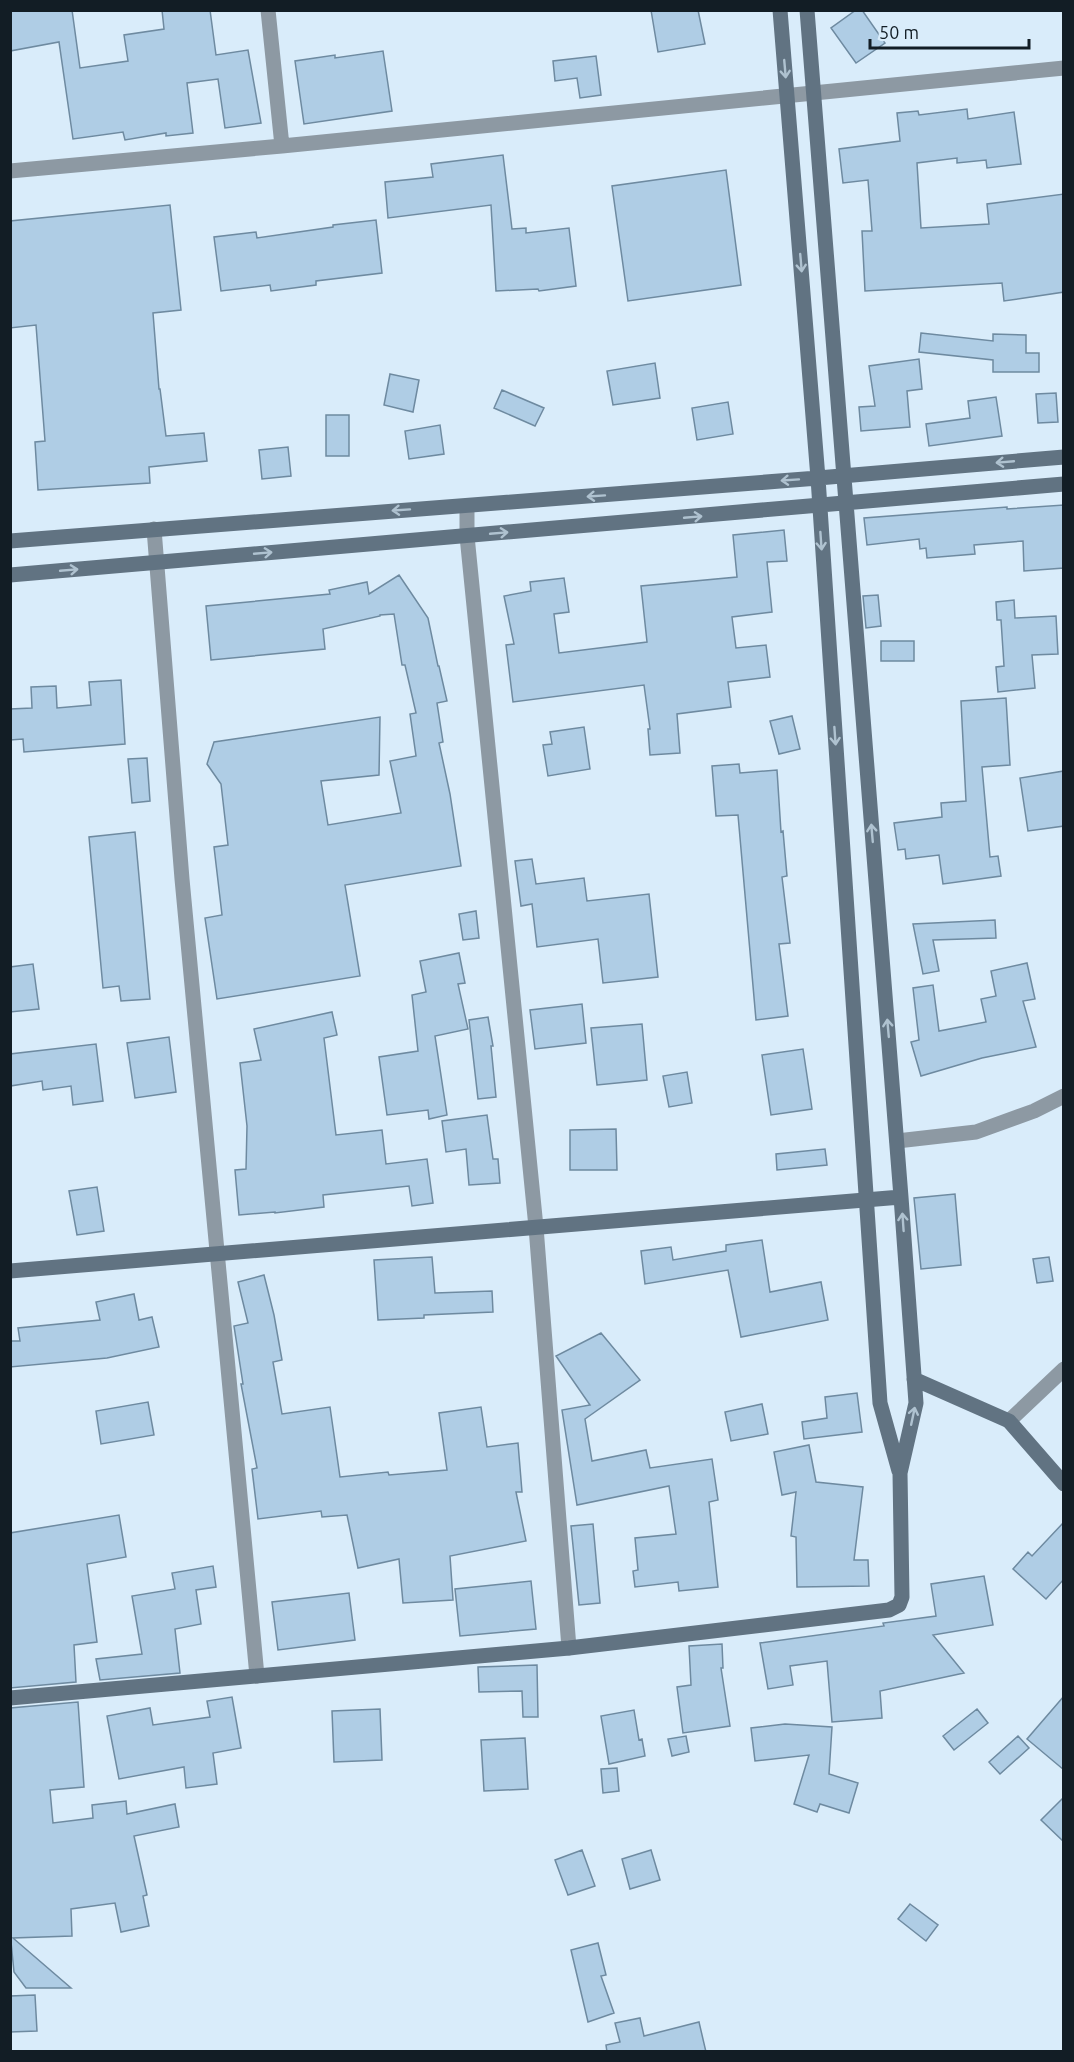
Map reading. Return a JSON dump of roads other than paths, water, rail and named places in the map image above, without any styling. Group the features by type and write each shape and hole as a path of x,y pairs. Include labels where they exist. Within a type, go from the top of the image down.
{"street":[{"path":"268,10 282,146"},
{"path":"780,10 818,478 880,1403 900,1473"},
{"path":"10,1698 569,1648 889,1610 899,1605 902,1597 900,1473 916,1403 807,10"},
{"path":"10,171 1064,68"},
{"path":"10,540 467,506 1064,457"},
{"path":"10,575 1064,484"},
{"path":"467,506 467,536 536,1227 569,1648"},
{"path":"154,529 182,879 257,1676"},
{"path":"897,1141 976,1132 1034,1111 1064,1096"},
{"path":"10,1271 901,1197"},
{"path":"1009,1421 1064,1369"},
{"path":"914,1379 1009,1421 1064,1484"}]}
